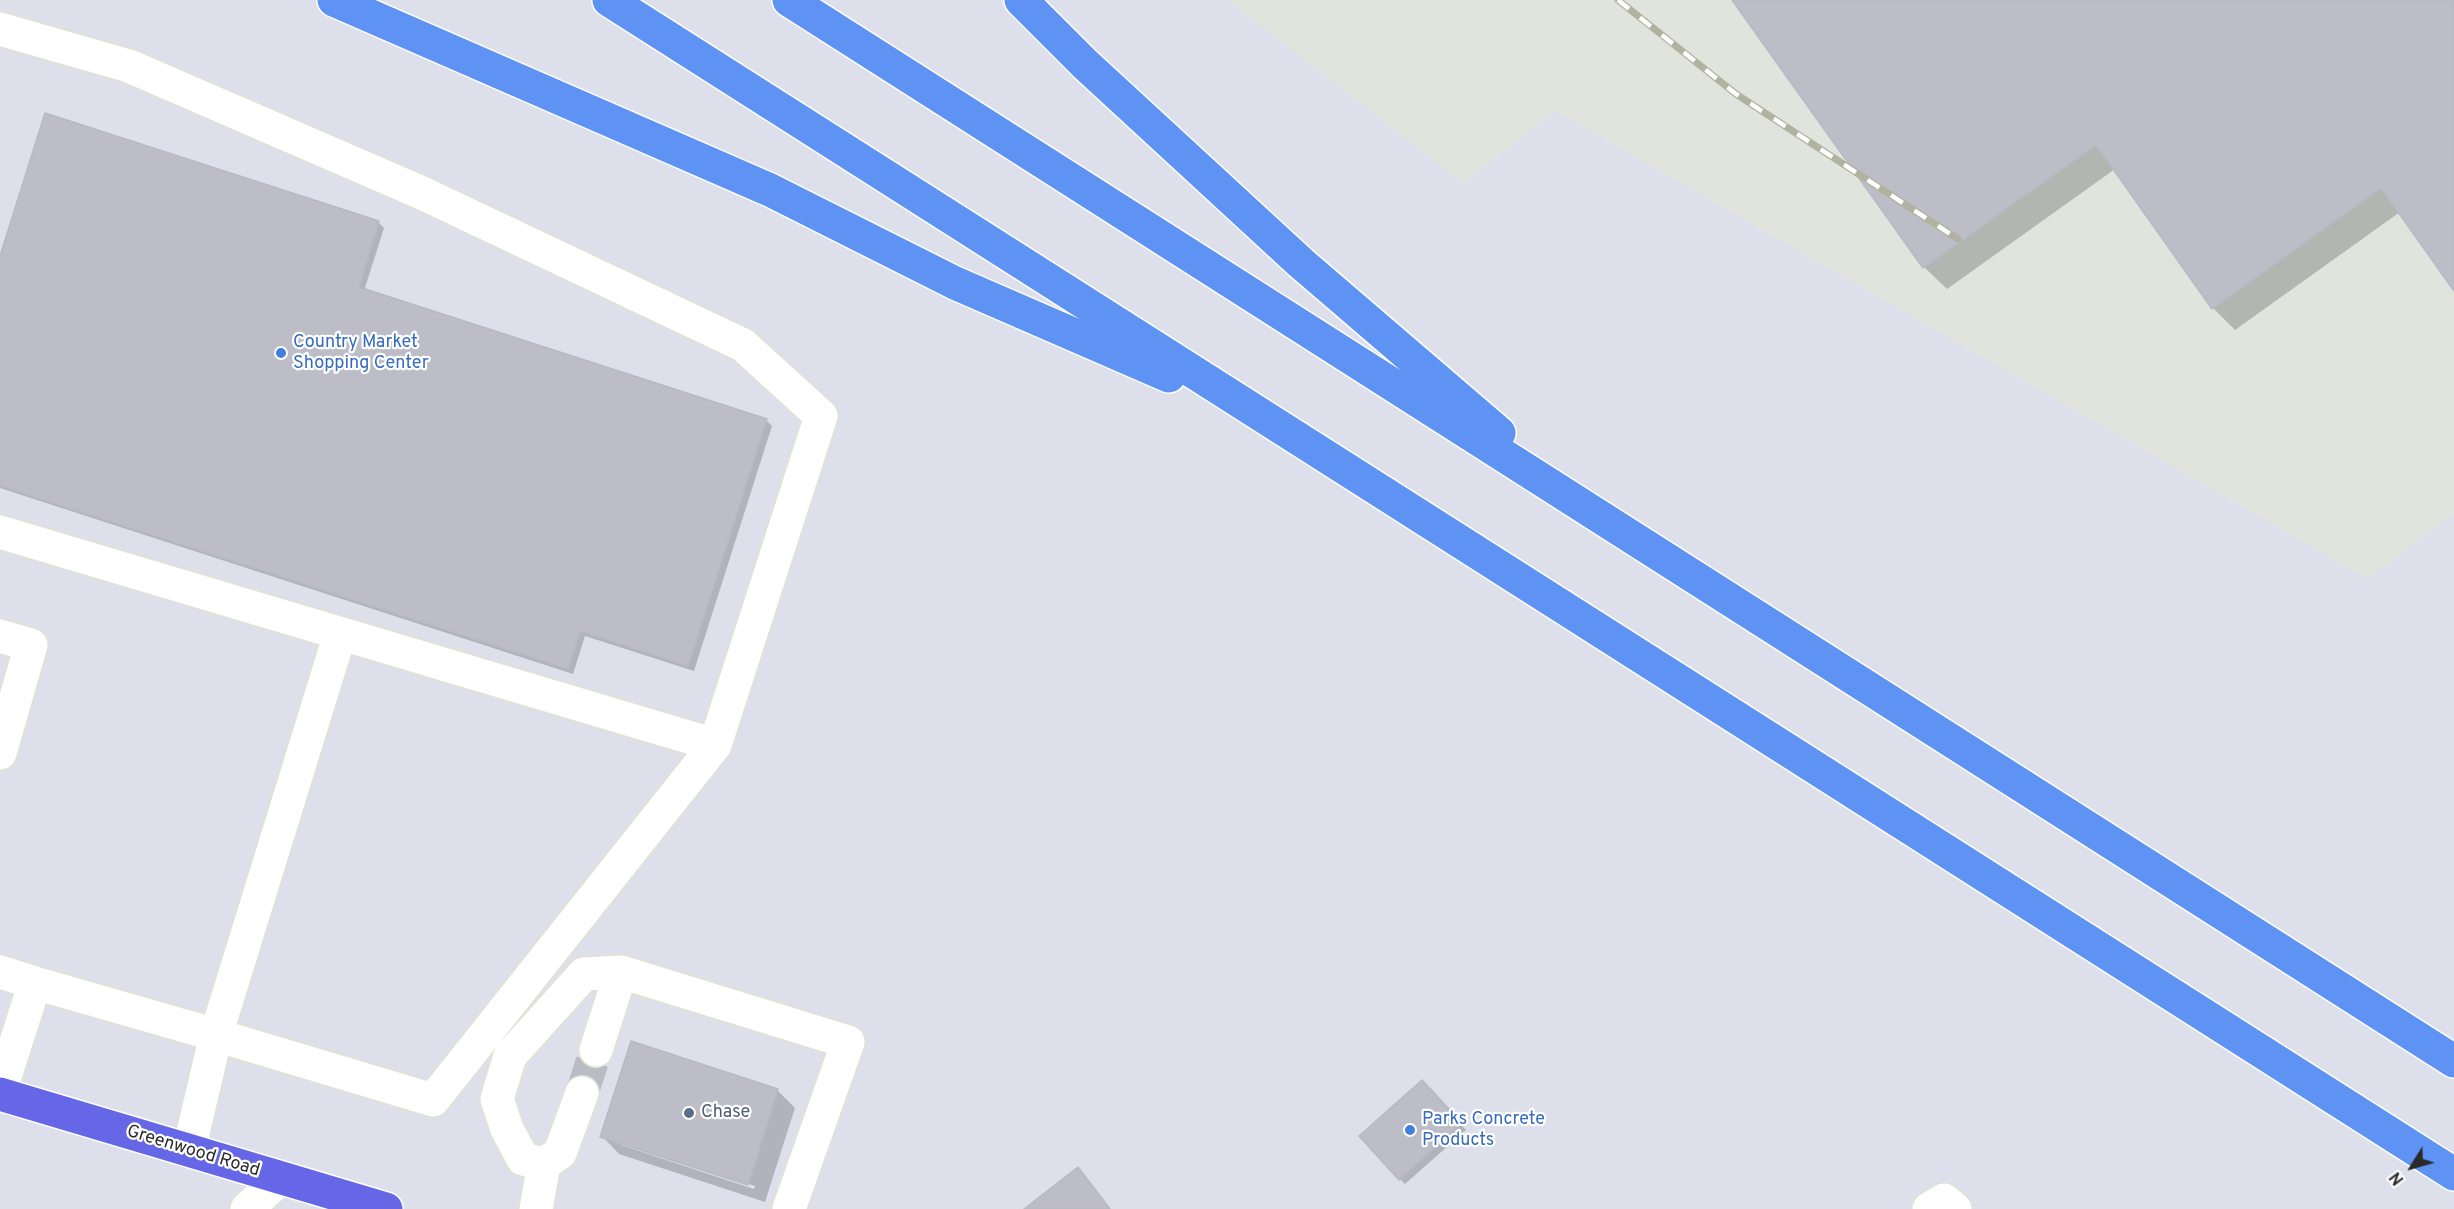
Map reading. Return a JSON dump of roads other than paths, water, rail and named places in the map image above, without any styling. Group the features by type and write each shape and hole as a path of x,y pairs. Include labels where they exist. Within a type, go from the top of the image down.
{"highway":[{"path":"334,0 770,190 955,283 1264,418"},
{"path":"609,0 2454,1174"},
{"path":"789,0 2454,1060"},
{"path":"1021,0 1085,64 1301,263 1590,510"}],"main road":[{"name":"Greenwood Road","path":"0,1093 386,1209"}],"lane":[{"path":"0,29 129,66 422,193 743,345 821,416 715,745 432,1100 0,972"},
{"path":"0,532 715,745"},
{"path":"189,1150 216,1035 340,634"},
{"path":"0,636 31,645 0,753"},
{"path":"596,1050 621,972"},
{"path":"544,1164 523,1159 507,1129 497,1099 510,1056 584,974 621,972 848,1042 789,1209"},
{"path":"0,1093 35,983"},
{"path":"536,1209 544,1164 560,1153 582,1093"},
{"path":"247,1209 281,1178"},
{"path":"1929,1209 1944,1200 1955,1209"}],"tunnel":[{"path":"582,1093 596,1050"}],"railway":[{"path":"1618,0 1736,94 1958,239"}],"place":[{"name":"Country Market Shopping Center","path":"281,353"},
{"name":"Chase","path":"689,1113"},
{"name":"Parks Concrete Products","path":"1410,1130"}]}
